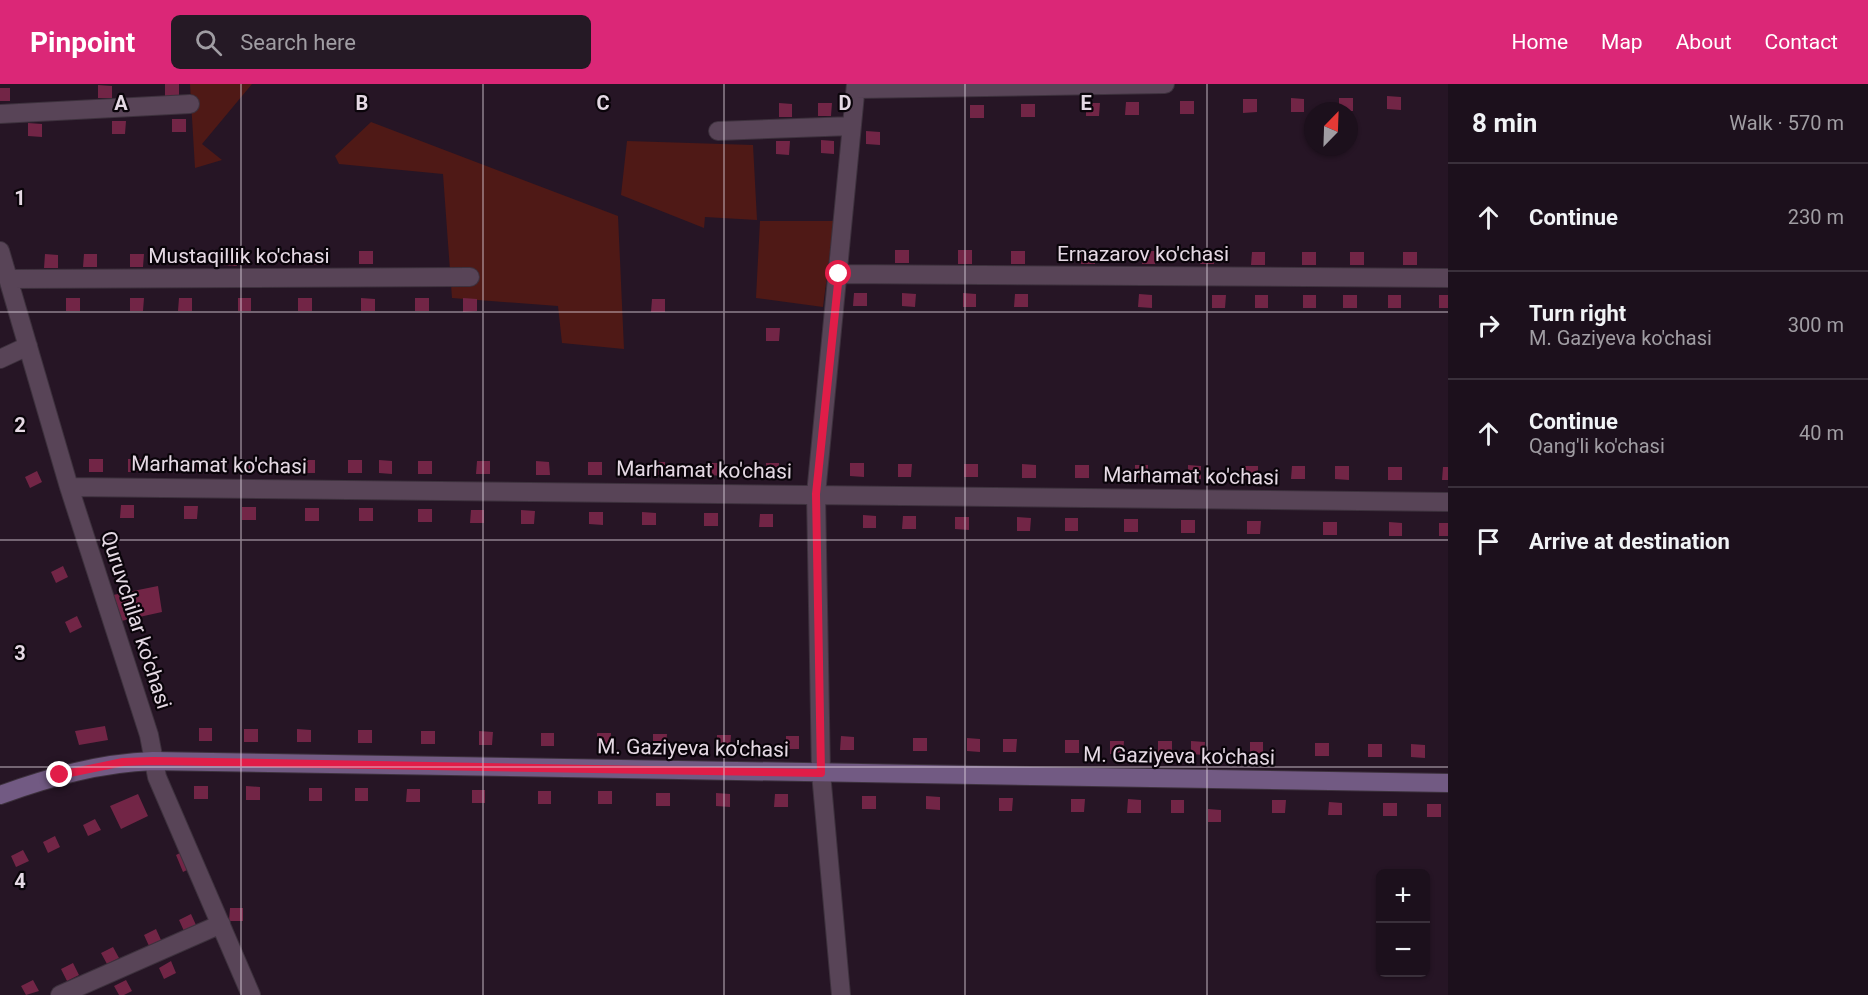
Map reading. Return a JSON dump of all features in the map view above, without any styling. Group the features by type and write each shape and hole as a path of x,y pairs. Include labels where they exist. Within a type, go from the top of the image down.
{"street":[{"path":"841,995 821,773 816,494 856,87 1165,84"},
{"path":"0,114 190,104"},
{"path":"718,131 852,126"},
{"name":"Quruvchilar ko'chasi","path":"0,251 69,487 149,735 157,777 251,995"},
{"name":"Ernazarov ko'chasi","path":"839,274 1448,278"},
{"name":"Mustaqillik ko'chasi","path":"8,279 470,277"},
{"path":"0,359 28,346"},
{"name":"Marhamat ko'chasi","path":"69,487 1448,502"},
{"name":"M. Gaziyeva ko'chasi","path":"0,795 60,775 93,767 123,762 153,761 1448,783"},
{"path":"60,995 221,924"}],"shaded area":[{"path":"190,84 252,84 202,144 222,160 195,168"},
{"path":"371,122 618,216 624,349 562,343 558,306 452,298 443,174 339,164 335,156"},
{"path":"627,141 753,145 757,220 705,217 704,228 621,195"},
{"path":"760,221 834,221 823,307 756,298"}],"building":[{"path":"165,84 179,84 179,97 165,96"},
{"path":"98,85 112,86 112,98 98,98"},
{"path":"0,88 10,88 10,101 0,101"},
{"path":"1387,96 1401,97 1401,110 1387,109"},
{"path":"1291,98 1304,99 1304,112 1291,112"},
{"path":"1339,98 1353,98 1353,102 1339,102"},
{"path":"1243,99 1257,99 1257,112 1243,113"},
{"path":"1180,101 1194,101 1194,114 1180,114"},
{"path":"1126,102 1139,102 1139,115 1125,115"},
{"path":"779,103 792,104 792,117 779,117"},
{"path":"818,103 832,103 831,116 818,116"},
{"path":"1086,103 1100,103 1099,116 1086,116"},
{"path":"1021,104 1035,104 1035,117 1021,117"},
{"path":"970,105 984,105 984,118 970,118"},
{"path":"172,119 186,119 186,132 172,132"},
{"path":"112,121 126,121 125,134 112,134"},
{"path":"28,123 42,124 42,137 28,136"},
{"path":"866,131 880,132 880,145 866,144"},
{"path":"821,140 834,141 834,154 821,153"},
{"path":"776,141 790,141 789,155 776,154"},
{"path":"895,250 909,250 909,263 895,263"},
{"path":"958,250 972,250 972,264 958,264"},
{"path":"309,251 323,252 323,265 309,264"},
{"path":"359,251 373,251 373,264 359,264"},
{"path":"1011,251 1025,251 1025,264 1011,264"},
{"path":"1081,251 1095,251 1095,264 1081,264"},
{"path":"1142,251 1156,251 1155,264 1142,264"},
{"path":"1201,251 1214,251 1214,264 1200,264"},
{"path":"224,252 237,253 237,266 223,265"},
{"path":"1252,252 1265,252 1265,265 1251,265"},
{"path":"1302,252 1316,252 1316,265 1302,265"},
{"path":"1350,252 1364,252 1364,265 1350,265"},
{"path":"1403,252 1417,252 1417,265 1403,265"},
{"path":"45,254 58,255 58,268 44,268"},
{"path":"84,254 97,254 97,267 83,267"},
{"path":"130,254 144,254 143,267 130,267"},
{"path":"854,293 867,293 867,306 853,306"},
{"path":"902,293 916,294 915,307 902,306"},
{"path":"963,293 976,294 976,307 963,307"},
{"path":"1015,294 1028,294 1028,307 1014,307"},
{"path":"1139,294 1152,295 1152,308 1138,307"},
{"path":"1212,295 1226,295 1225,308 1212,308"},
{"path":"1255,295 1268,295 1268,308 1255,308"},
{"path":"1303,295 1316,295 1316,308 1303,308"},
{"path":"1343,295 1357,295 1357,308 1343,308"},
{"path":"1388,295 1401,295 1401,308 1388,308"},
{"path":"1439,295 1448,295 1448,308 1439,308"},
{"path":"66,298 80,298 80,311 66,311"},
{"path":"130,298 144,298 143,311 130,311"},
{"path":"179,298 192,298 192,311 178,311"},
{"path":"238,298 251,298 251,311 238,311"},
{"path":"298,298 312,298 312,311 298,311"},
{"path":"361,298 375,299 375,311 361,311"},
{"path":"415,298 429,298 429,311 415,311"},
{"path":"463,298 477,299 477,311 463,312"},
{"path":"652,299 665,299 665,312 651,312"},
{"path":"766,328 780,328 779,341 766,341"},
{"path":"89,459 103,459 103,472 89,472"},
{"path":"128,459 142,459 142,472 128,472"},
{"path":"188,459 201,459 201,472 187,472"},
{"path":"240,460 254,460 253,473 240,473"},
{"path":"301,460 315,460 315,473 301,473"},
{"path":"348,460 362,460 362,473 348,473"},
{"path":"379,460 392,461 392,474 379,473"},
{"path":"418,461 432,461 432,474 418,474"},
{"path":"477,461 490,461 490,474 476,474"},
{"path":"536,461 549,462 550,475 536,475"},
{"path":"588,462 602,462 602,475 588,475"},
{"path":"652,462 665,462 665,475 652,475"},
{"path":"709,463 723,463 723,476 709,475"},
{"path":"766,463 779,463 779,476 766,476"},
{"path":"850,463 864,463 864,477 850,476"},
{"path":"898,464 912,464 911,477 898,477"},
{"path":"964,464 978,464 978,477 964,477"},
{"path":"1022,464 1036,465 1036,478 1022,478"},
{"path":"1075,465 1089,465 1089,478 1075,478"},
{"path":"1135,465 1148,465 1148,478 1135,478"},
{"path":"1188,465 1201,466 1201,479 1188,478"},
{"path":"1245,466 1258,466 1258,479 1245,479"},
{"path":"1292,466 1305,466 1305,479 1291,479"},
{"path":"1335,466 1349,466 1349,480 1335,479"},
{"path":"1388,467 1402,467 1402,480 1388,480"},
{"path":"1443,467 1448,467 1448,480 1442,480"},
{"path":"37,471 42,482 30,488 25,477"},
{"path":"121,505 134,505 134,518 120,518"},
{"path":"184,506 198,506 197,519 184,519"},
{"path":"242,507 256,507 256,520 242,520"},
{"path":"305,508 319,508 319,521 305,521"},
{"path":"359,508 373,508 373,521 359,521"},
{"path":"418,509 432,509 432,522 418,522"},
{"path":"471,510 484,510 484,523 470,523"},
{"path":"521,510 535,511 534,524 521,524"},
{"path":"589,512 603,512 603,525 589,524"},
{"path":"642,512 656,513 656,525 642,525"},
{"path":"704,513 718,513 718,526 704,526"},
{"path":"760,514 773,514 773,527 759,527"},
{"path":"863,515 876,516 876,528 863,528"},
{"path":"903,516 916,516 916,529 902,529"},
{"path":"955,517 969,517 969,530 955,529"},
{"path":"1017,517 1031,518 1030,531 1017,531"},
{"path":"1065,518 1078,518 1078,531 1065,531"},
{"path":"1124,519 1138,519 1138,532 1124,532"},
{"path":"1181,520 1195,520 1195,533 1181,533"},
{"path":"1247,521 1261,521 1260,534 1247,534"},
{"path":"1323,522 1337,522 1337,535 1323,535"},
{"path":"1389,522 1402,523 1402,536 1389,536"},
{"path":"1439,523 1448,523 1448,536 1439,536"},
{"path":"63,566 68,577 56,583 51,572"},
{"path":"158,586 162,612 121,621 113,595"},
{"path":"77,616 82,627 70,633 65,622"},
{"path":"105,726 108,740 79,745 75,731"},
{"path":"199,728 212,728 212,741 199,741"},
{"path":"244,729 258,729 258,742 244,742"},
{"path":"297,729 311,730 311,742 297,742"},
{"path":"358,730 372,730 372,743 358,743"},
{"path":"421,731 435,731 435,744 421,744"},
{"path":"479,731 493,732 492,745 479,745"},
{"path":"541,733 554,733 554,746 541,746"},
{"path":"597,733 611,733 610,746 597,746"},
{"path":"653,734 667,734 666,747 653,747"},
{"path":"717,735 731,735 730,748 717,748"},
{"path":"786,736 799,736 799,749 786,749"},
{"path":"841,736 854,737 854,750 840,750"},
{"path":"913,738 927,738 927,751 913,751"},
{"path":"967,738 980,739 980,752 967,751"},
{"path":"1003,739 1017,739 1016,752 1003,752"},
{"path":"1065,740 1079,740 1079,753 1065,753"},
{"path":"1110,741 1124,741 1123,754 1110,754"},
{"path":"1158,741 1172,741 1172,754 1158,754"},
{"path":"1191,741 1205,742 1204,755 1191,754"},
{"path":"1250,742 1263,742 1263,755 1250,755"},
{"path":"1315,743 1329,743 1329,756 1315,756"},
{"path":"1368,744 1382,744 1382,757 1368,757"},
{"path":"1411,744 1425,745 1425,758 1411,757"},
{"path":"194,786 208,786 208,799 194,799"},
{"path":"246,786 260,787 260,800 246,800"},
{"path":"309,788 322,788 322,801 309,801"},
{"path":"355,788 368,788 368,801 355,801"},
{"path":"407,789 420,789 420,802 406,802"},
{"path":"472,790 485,790 485,803 472,803"},
{"path":"538,791 551,791 551,804 538,804"},
{"path":"598,791 612,791 612,804 598,804"},
{"path":"656,793 670,793 670,806 656,806"},
{"path":"716,793 730,794 730,807 716,806"},
{"path":"138,794 148,816 121,829 110,806"},
{"path":"775,794 788,794 788,807 774,807"},
{"path":"862,796 876,796 876,809 862,809"},
{"path":"926,796 940,797 940,810 926,809"},
{"path":"999,798 1013,798 1012,811 999,811"},
{"path":"1071,799 1085,799 1084,812 1071,812"},
{"path":"1128,799 1141,800 1141,813 1127,813"},
{"path":"1171,800 1184,800 1184,813 1171,813"},
{"path":"1272,800 1286,800 1285,813 1272,813"},
{"path":"1329,802 1342,803 1342,815 1328,815"},
{"path":"1383,803 1397,803 1397,816 1383,816"},
{"path":"1427,804 1441,804 1441,817 1427,817"},
{"path":"1208,809 1221,810 1221,822 1208,822"},
{"path":"95,819 101,830 88,836 83,825"},
{"path":"55,836 60,847 48,853 43,842"},
{"path":"23,850 29,861 16,867 11,856"},
{"path":"184,851 191,868 183,872 176,855"},
{"path":"230,908 243,908 243,921 229,921"},
{"path":"191,914 196,925 184,931 179,920"},
{"path":"156,929 161,940 149,946 144,935"},
{"path":"113,947 119,958 107,964 101,953"},
{"path":"171,961 176,973 164,979 159,968"},
{"path":"73,963 79,975 67,981 61,969"},
{"path":"33,980 39,991 26,995 21,986"},
{"path":"126,980 132,991 119,995 114,986"}],"route":[{"path":"60,775 123,762 153,761 821,773 816,494 832,321 839,274"}]}
